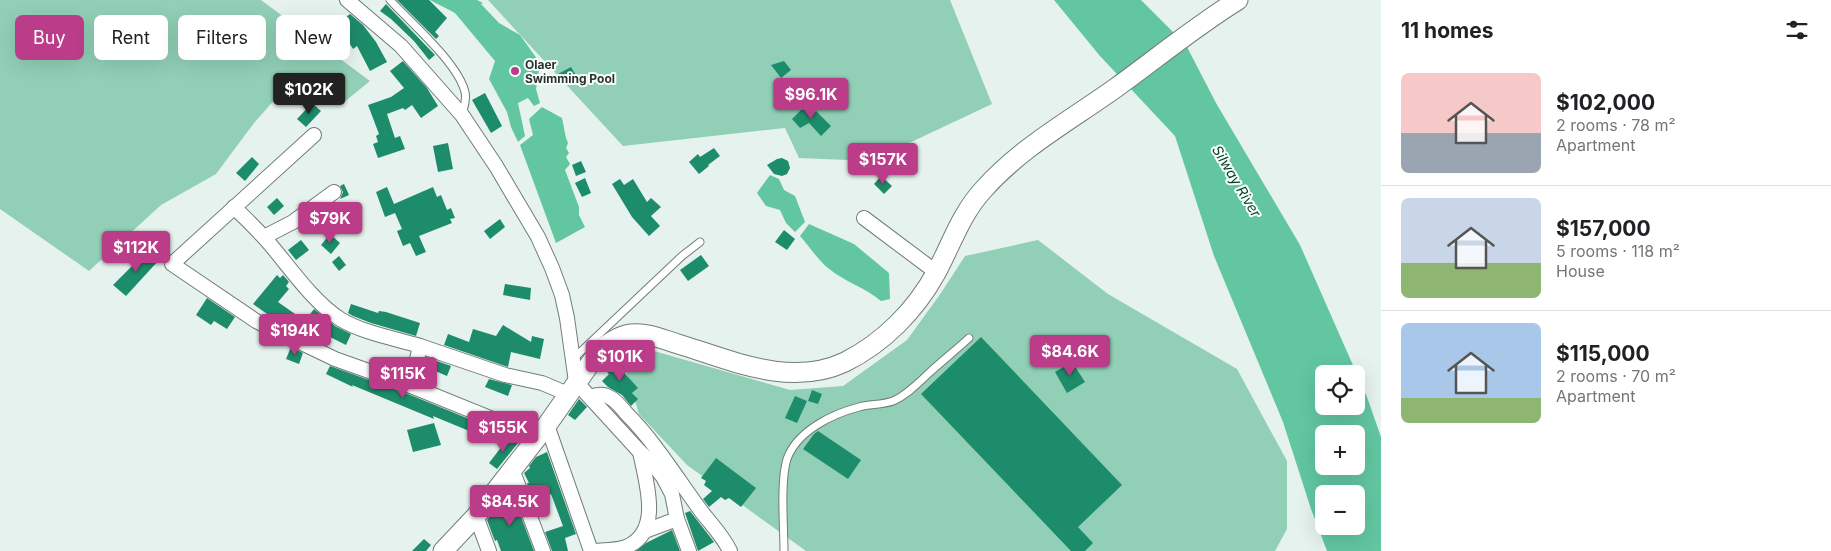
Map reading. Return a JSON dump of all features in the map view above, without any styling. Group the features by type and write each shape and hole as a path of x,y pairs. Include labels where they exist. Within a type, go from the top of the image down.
{"main road":[{"path":"444,551 476,516 541,432 599,351 621,336 632,334 654,336 759,369 796,374 827,370 862,353 885,336 914,306 936,272 967,211 982,191 1008,164 1036,142 1116,88 1214,14 1238,0"}],"street":[{"path":"347,0 401,46 462,115 496,166 538,237 562,295 573,360 572,388"},
{"path":"314,135 185,252 185,273 256,321 335,360 411,386 522,431 541,432 591,551 625,549 645,531 677,519"},
{"path":"264,237 293,222 334,192"},
{"path":"234,207 264,237 299,280 342,320 378,334 506,375 572,388 591,398 663,477 672,494 677,519 689,551"},
{"path":"864,218 936,272"},
{"path":"411,386 420,346"},
{"path":"591,398 596,395 608,396 615,400 639,426 725,541 730,551"},
{"path":"640,452 648,495 648,516 645,531"},
{"path":"512,469 543,551"},
{"path":"476,516 489,551"}],"lane":[{"path":"390,0 448,61 460,77 466,101 462,115"},
{"path":"573,360 682,256 700,242"},
{"path":"784,551 785,468 791,450 799,440 830,418 859,407 893,401 916,386 969,338"}],"shaded area":[{"path":"0,0 261,0 281,15 276,15 276,60 342,60 370,81 343,103 284,89 254,123 216,174 161,205 89,271 0,209"},
{"path":"488,0 950,0 992,104 871,161 799,158 785,128 623,146"},
{"path":"1038,240 1108,294 1237,369 1287,461 1287,529 1275,551 806,551 687,465 639,414 624,365 640,347 790,390 843,386 907,340 965,256"}],"water":[{"name":"Olaer Swimming Pool","path":"430,0 477,0 483,3 481,4 499,23 520,35 540,63 536,89 540,103 534,106 528,98 518,103 525,136 518,142 507,112 489,79 495,61 455,13"},
{"name":"Silway River","path":"1054,0 1141,0 1186,45 1216,103 1300,245 1353,365 1315,365 1315,415 1365,415 1365,392 1367,397 1381,437 1381,551 1327,551 1321,535 1365,535 1365,485 1315,485 1315,520 1283,422 1214,256 1175,136 1100,56"},
{"name":"Olaer Swimming Pool","path":"542,107 562,118 568,143 566,148 569,153 566,157 570,164 565,170 579,207 579,215 585,227 556,243 520,145 533,135 529,119"},
{"path":"770,175 779,179 784,190 795,196 805,222 795,232 786,223 780,210 766,206 757,193"},
{"path":"809,224 854,244 889,273 890,299 881,301 825,265 800,236"}],"building":[{"path":"397,0 429,0 447,18 435,32 439,36 436,39"},
{"path":"386,4 435,55 429,60 414,41 380,11"},
{"path":"350,14 363,25 376,42 387,62 370,71 357,46 353,49 350,44"},
{"path":"403,61 427,88 438,106 421,118 412,105 405,110 403,108 387,114 395,138 400,136 405,149 378,158 373,144 378,142 376,136 379,134 368,105 391,97 404,88 390,71"},
{"path":"784,61 791,70 781,78 771,65"},
{"path":"571,67 577,77 562,85 556,75"},
{"path":"485,93 502,126 491,133 472,100"},
{"path":"312,103 321,111 306,127 297,119"},
{"path":"808,103 831,126 821,136 809,123 800,128 792,119"},
{"path":"448,143 453,169 438,172 433,146"},
{"path":"714,148 720,156 699,174 689,162 698,154 700,157"},
{"path":"252,157 259,164 245,181 236,173"},
{"path":"782,158 788,161 790,168 787,174 782,176 774,174 767,165"},
{"path":"581,161 586,172 576,176 572,165"},
{"path":"881,176 892,186 884,194 874,184"},
{"path":"585,178 591,193 582,197 575,183"},
{"path":"620,179 624,185 633,179 647,202 651,198 661,207 651,216 660,226 649,236 632,217 612,184"},
{"path":"344,184 349,195 340,199 343,192 340,186"},
{"path":"387,187 394,204 433,187 437,197 441,195 447,210 451,208 455,218 450,219 452,223 419,236 426,252 416,256 410,243 403,246 397,231 402,229 395,213 385,217 376,192"},
{"path":"277,198 284,206 274,215 267,207"},
{"path":"500,219 505,227 490,239 484,231"},
{"path":"784,230 795,239 787,250 775,242"},
{"path":"330,234 340,243 331,254 321,245"},
{"path":"301,240 309,250 296,260 288,250"},
{"path":"147,251 159,260 126,296 113,285"},
{"path":"701,255 709,266 688,281 680,270"},
{"path":"339,256 346,265 339,271 332,262"},
{"path":"277,275 280,278 283,275 289,282 286,286 289,289 278,302 305,321 314,309 335,326 351,334 346,345 316,330 311,338 280,323 253,304"},
{"path":"505,284 531,288 530,300 503,295"},
{"path":"207,298 235,317 227,329 214,321 211,325 196,315"},
{"path":"351,304 378,313 379,311 386,312 420,323 416,336 353,316 348,313"},
{"path":"503,325 531,342 532,336 544,339 540,359 511,352 508,367 444,345 448,334 469,342 473,329 496,336"},
{"path":"981,337 1122,485 1078,527 1093,543 1085,551 1071,551 921,394"},
{"path":"291,347 303,353 299,364 286,359"},
{"path":"608,359 616,368 618,366 638,388 632,393 638,399 631,406 622,395 602,381 609,374 602,366"},
{"path":"437,361 451,366 447,376 433,370"},
{"path":"1072,362 1085,382 1067,393 1055,372"},
{"path":"330,366 408,394 479,423 474,433 433,416 434,419 352,385 353,387 326,374"},
{"path":"489,379 512,385 508,396 485,387"},
{"path":"812,390 822,394 818,404 808,401"},
{"path":"795,396 807,401 797,423 785,418"},
{"path":"579,399 587,407 575,420 568,415"},
{"path":"434,423 441,445 413,452 407,430"},
{"path":"818,431 861,460 848,479 803,449"},
{"path":"509,437 518,443 497,469 489,463"},
{"path":"547,452 576,534 565,538 568,551 552,551 545,532 563,526 551,494 533,501 527,483 529,483 524,473 530,468 529,466 536,457"},
{"path":"716,458 756,488 741,507 729,498 725,500 721,497 709,507 703,499 712,491 704,485 706,481 701,478"},
{"path":"512,493 534,551 501,551 497,540 495,541 493,536 487,520 493,512 502,508 500,504 506,496"},
{"path":"690,511 714,542 698,551 685,513"},
{"path":"672,530 680,551 636,551 646,543"},
{"path":"424,539 431,545 426,551 412,551"}],"place":[{"name":"Olaer Swimming Pool","path":"515,71"}]}
